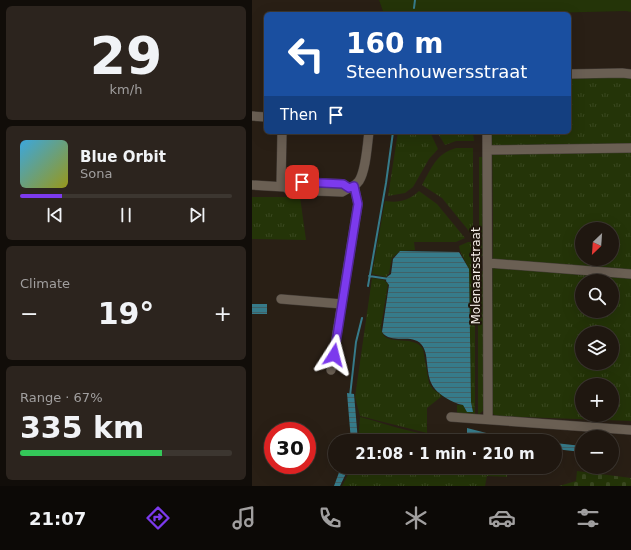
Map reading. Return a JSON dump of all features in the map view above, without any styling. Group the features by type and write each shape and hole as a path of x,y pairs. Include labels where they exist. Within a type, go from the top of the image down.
{"street":[{"path":"571,74 631,74"},
{"path":"252,116 264,117"},
{"path":"282,134 282,186"},
{"path":"352,187 359,182 362,175 370,134"},
{"name":"Molenaarsstraat","path":"487,134 488,419"},
{"path":"487,150 631,148"},
{"path":"252,185 282,186 288,182 343,184 352,187"},
{"path":"331,370 358,204 352,187"},
{"path":"488,263 631,274"},
{"path":"281,299 342,304"},
{"path":"451,417 631,430"}],"green space":[{"path":"379,0 631,0 631,12 383,12"},
{"path":"571,72 631,72 631,421 619,421 619,378 575,378 575,419 495,416 491,411 493,223 492,134 571,134"},
{"path":"398,134 431,134 438,149 429,159 413,187 405,193 388,196"},
{"path":"438,134 473,134 474,141 456,141 445,145"},
{"path":"456,148 473,148 473,236 442,198 422,185 435,162 444,154"},
{"path":"479,157 484,157 484,256 479,256"},
{"path":"419,191 437,204 465,238 456,242 414,242 415,250 400,251 392,258 389,273 386,277 372,274 385,201 395,202 403,200 411,197"},
{"path":"252,197 300,197 306,240 252,239"},
{"path":"471,242 475,247 475,416 457,414 457,405 463,405 467,412 473,412 471,403 469,269 459,246"},
{"path":"478,271 484,271 484,410 478,415"},
{"path":"372,278 384,280 388,284 381,327 383,334 386,338 392,340 418,344 423,349 429,383 433,389 442,396 427,408 427,433 360,416 355,397"},
{"path":"360,417 425,434 359,434"},
{"path":"348,474 507,474 507,477 487,476 485,486 342,486"},
{"path":"577,474 600,474 631,478 631,486 559,486 576,481"}],"water":[{"path":"400,251 459,252 469,269 471,402 473,412 467,412 463,405 448,399 435,389 430,380 426,355 421,344 412,339 390,338 382,332 389,285 386,281 387,277 391,274 393,259"},
{"path":"252,304 267,304 267,314 252,314"},
{"path":"347,393 354,394 357,434 350,434"},
{"path":"467,428 490,434 470,434 467,433"},
{"path":"562,444 575,445 575,451 562,450"},
{"path":"338,474 346,474 340,486 334,486"}],"waterway":[{"path":"414,8 415,0"},
{"path":"368,286 386,183 393,134"},
{"path":"369,276 389,279"},
{"path":"350,396 356,342 362,318"}],"route":[{"path":"302,182 343,184 349,188 354,186 358,204 334,355"}]}
